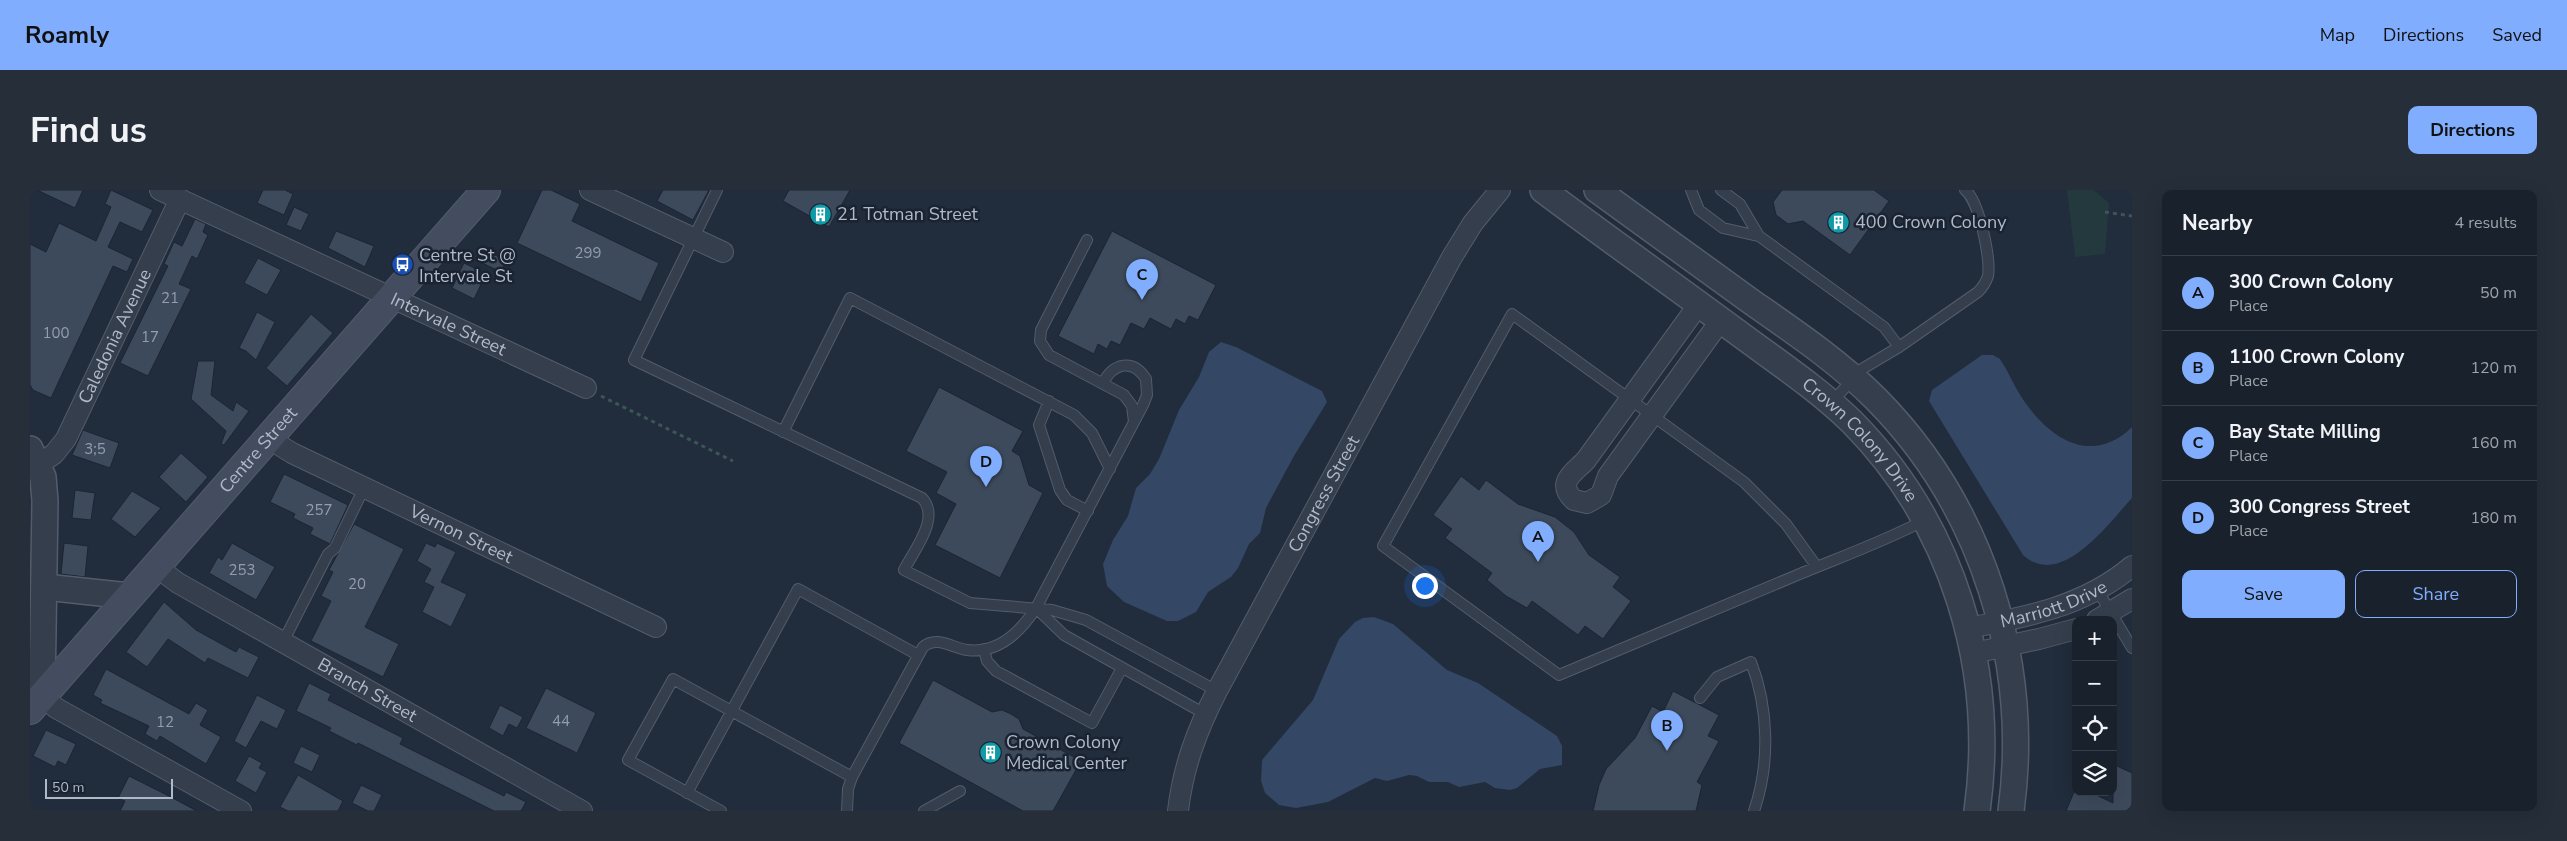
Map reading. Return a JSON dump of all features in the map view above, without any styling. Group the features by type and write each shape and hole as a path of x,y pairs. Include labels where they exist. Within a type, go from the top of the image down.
{"main road":[{"name":"Centre Street","path":"36,702 486,190"}],"street":[{"name":"Intervale Street","path":"160,190 586,388"},
{"path":"590,190 723,252"},
{"name":"Congress Street","path":"1178,811 1189,754 1217,691 1459,244 1481,212 1500,190"},
{"name":"Crown Colony Drive","path":"1543,190 1831,403 1883,457 1925,520 1948,568 1968,628 1978,682 1982,736 1977,811"},
{"name":"Crown Colony Drive","path":"1597,190 1815,346 1853,378 1909,436 1948,493 1965,522 1979,555 2001,622 2007,647 2013,686 2016,736 2011,811"},
{"name":"Caledonia Avenue","path":"34,457 54,454 66,439 180,200"},
{"path":"1699,304 1586,460 1575,469 1567,483 1568,492 1574,500 1581,503 1591,503 1599,497 1608,476 1721,320"},
{"name":"Vernon Street","path":"268,438 292,454 656,627"},
{"path":"34,457 43,477 45,501 37,586 36,702 61,710 241,811"},
{"path":"1575,469 1584,466 1596,470 1602,477 1604,489"},
{"name":"Branch Street","path":"155,566 178,583 582,811"},
{"name":"Marriott Drive","path":"1968,628 2060,607 2098,591 2132,566"},
{"path":"37,586 130,596"},
{"name":"Marriott Drive","path":"2103,616 2132,599"},
{"name":"Marriott Drive","path":"1974,653 2007,647 2072,630"}],"lane":[{"path":"717,190 634,360 783,432 880,476 924,500 928,508 929,520 904,570 970,603 1064,612 1086,620 1217,691"},
{"path":"1691,190 1699,210 1723,228 1759,236"},
{"path":"1721,190 1740,204 1759,236 1884,327 1899,347"},
{"path":"1831,403 1865,366 1899,347 1978,292 1986,280 1987,262 1978,212 1974,200 1965,190"},
{"path":"1087,240 1041,330 1039,338 1042,347 1049,355 1120,392 1130,402 1134,415 1132,428"},
{"path":"783,432 850,298 1049,401 1085,424 1110,469"},
{"path":"1817,567 1793,531 1754,490 1512,314 1383,546 1559,674 1817,567 1925,520"},
{"path":"847,811 848,789 852,777 918,655 926,645 934,642 969,650 984,649 1006,641 1023,625 1036,608 1132,428 1147,395 1146,379 1137,368 1124,366 1114,368 1103,383"},
{"path":"1049,401 1040,425 1060,490 1067,500 1088,511"},
{"path":"283,642 328,554 335,548 364,488"},
{"path":"687,792 798,589 918,655"},
{"path":"2098,591 2103,616"},
{"path":"1036,608 1064,635 1206,714"},
{"path":"2117,631 2132,648"},
{"path":"984,649 987,661 996,671 1092,723 1122,668"},
{"path":"1700,698 1717,677 1752,662 1763,706 1765,739 1764,767 1754,811"},
{"path":"721,811 628,760 673,679 852,777"},
{"path":"924,811 960,791"}],"path":[{"path":"2105,212 2132,216"},
{"path":"586,388 733,461"}],"green space":[{"path":"2067,190 2094,190 2109,203 2105,254 2075,257"}],"water":[{"path":"1221,342 1236,347 1322,391 1327,402 1294,456 1266,508 1260,533 1249,544 1238,568 1231,577 1208,592 1196,612 1178,621 1167,621 1124,602 1107,586 1103,564 1113,540 1128,516 1136,488 1150,474 1159,459 1179,410 1199,377 1209,352"},
{"path":"1982,355 1993,355 2000,359 2027,405 2049,429 2062,438 2075,444 2089,446 2103,444 2118,438 2132,427 2132,498 2097,536 2068,559 2053,564 2038,564 2023,555 1929,401 1932,390"},
{"path":"1374,617 1393,624 1447,670 1478,683 1557,736 1562,746 1562,765 1540,769 1517,788 1510,790 1495,788 1485,782 1459,787 1448,782 1429,782 1417,776 1409,775 1387,781 1375,778 1328,802 1296,808 1279,805 1265,793 1261,781 1262,760 1313,700 1339,639 1355,622 1363,618"}],"building":[{"path":"37,190 83,190 75,208"},
{"path":"111,190 153,210 142,232 120,222 108,247 133,259 127,272 113,266 51,398 33,390 30,385 30,244 46,252 59,223 96,241 111,207 105,204"},
{"path":"263,190 285,190 293,194 284,215 257,203"},
{"path":"542,190 551,190 580,204 572,221 659,263 641,302 517,243"},
{"path":"663,190 709,190 693,220 657,201"},
{"name":"21 Totman Street","path":"789,190 850,190 829,227 783,201"},
{"name":"400 Crown Colony","path":"1782,190 1874,190 1889,201 1850,255 1803,221 1788,224 1776,215 1773,202"},
{"path":"294,207 309,214 301,231 286,225"},
{"path":"195,219 206,224 203,232 208,235 197,259 192,256 179,284 191,289 148,376 120,363 168,266 164,264 174,242 182,246"},
{"path":"336,231 374,246 365,267 328,248"},
{"path":"1112,231 1216,285 1198,320 1189,316 1185,324 1176,319 1171,329 1150,318 1144,329 1131,323 1120,345 1111,341 1107,349 1098,344 1094,354 1058,336"},
{"path":"484,250 506,260 501,272 478,261"},
{"path":"258,258 281,270 267,295 244,283"},
{"path":"464,263 486,274 474,299 452,288"},
{"path":"257,312 275,322 256,360 246,351 239,348"},
{"path":"311,314 333,333 287,386 266,368"},
{"path":"198,361 215,361 211,395 233,411 236,402 249,411 224,445 221,444 226,431 191,399"},
{"path":"939,387 1023,431 1012,451 1020,456 1029,485 1043,493 1000,578 935,545 956,504 936,493 947,472 906,451"},
{"path":"83,430 119,443 110,468 72,455"},
{"path":"181,453 208,477 186,502 159,477"},
{"path":"284,474 348,505 330,544 310,534 313,528 293,518 295,514 270,502"},
{"path":"1461,476 1479,490 1486,480 1518,504 1555,517 1574,532 1589,555 1620,577 1613,587 1631,601 1603,639 1585,626 1578,635 1532,601 1527,608 1506,596 1487,580 1492,573 1445,538 1452,529 1433,515"},
{"path":"75,490 95,493 91,520 72,518"},
{"path":"132,491 161,508 135,537 111,519"},
{"path":"354,524 404,549 365,627 399,644 383,677 311,641 331,601 321,596 333,572 329,570"},
{"path":"64,543 88,546 85,577 61,574"},
{"path":"232,543 275,567 256,600 209,573 218,557 222,560"},
{"path":"426,543 435,547 437,543 456,552 441,582 467,594 451,627 422,612 434,587 424,582 431,569 417,561"},
{"path":"164,602 196,630 236,652 239,647 259,657 248,678 208,658 205,663 168,639 147,667 126,652"},
{"path":"106,669 189,714 196,703 208,710 200,725 221,737 206,764 160,736 157,741 145,734 149,726 100,703 102,700 93,695"},
{"name":"Crown Colony Medical Center","path":"933,680 992,712 1002,710 1011,714 1019,719 1023,729 1081,761 1053,811 1023,811 899,743"},
{"path":"309,683 331,694 328,700 403,738 400,744 504,796 506,792 526,802 521,811 494,811 358,743 357,745 329,731 331,728 296,711"},
{"path":"546,688 596,713 577,753 526,728"},
{"path":"1673,691 1719,715 1708,736 1719,741 1697,782 1702,785 1696,811 1593,811 1599,785 1606,769 1635,738 1652,706 1663,712"},
{"path":"257,695 286,710 277,729 261,721 246,748 234,741"},
{"path":"500,705 523,717 517,728 509,724 503,736 489,728"},
{"path":"46,730 76,744 66,765 58,761 55,767 33,756"},
{"path":"301,746 320,755 312,772 293,763"},
{"path":"249,756 262,763 259,768 267,772 256,793 235,781"},
{"path":"2117,766 2132,773 2132,811 2066,811 2072,796 2098,796 2113,803 2113,796 2117,796"},
{"path":"298,775 343,801 338,811 288,811 280,807"},
{"path":"129,776 197,811 120,811 125,801 118,798"},
{"path":"361,785 382,795 374,811 368,811 352,803"}],"place":[{"name":"21 Totman Street","path":"821,214"},
{"name":"400 Crown Colony","path":"1839,222"},
{"name":"Centre St @ Intervale St","path":"403,265"},
{"name":"Bay State Milling","path":"1142,300"},
{"name":"300 Congress Street","path":"986,487"},
{"name":"300 Crown Colony","path":"1538,562"},
{"name":"1100 Crown Colony","path":"1667,751"},
{"name":"Crown Colony Medical Center","path":"990,752"}]}
